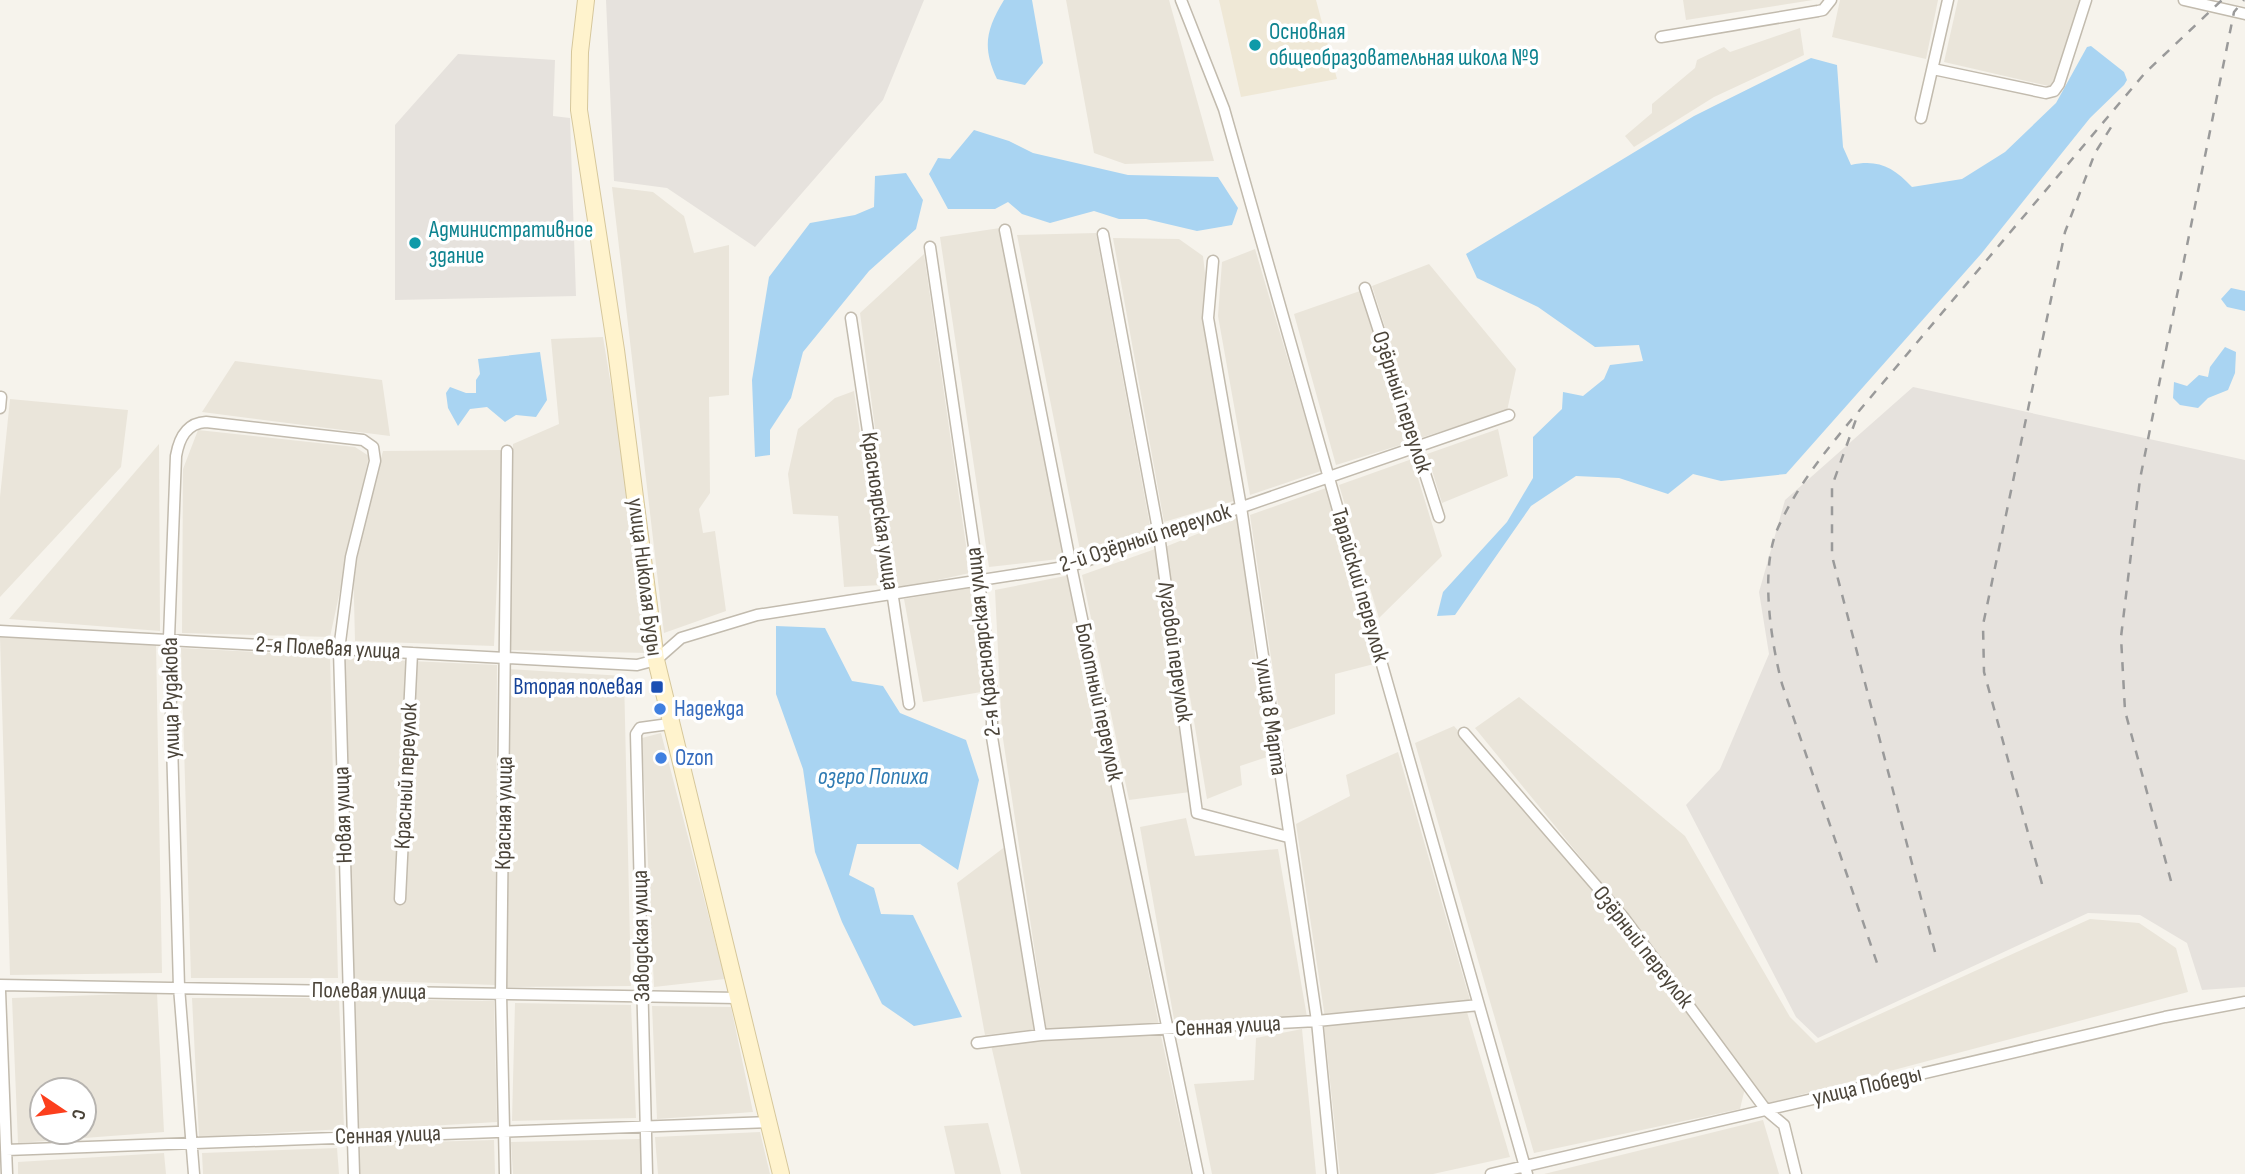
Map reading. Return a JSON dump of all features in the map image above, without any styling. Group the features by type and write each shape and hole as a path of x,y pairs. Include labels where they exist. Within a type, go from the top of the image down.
{"street":[{"name":"улица Николая Буды","path":"586,0 580,52 579,110 616,350 656,660 669,724 782,1174"},
{"name":"Тарайский переулок","path":"1181,0 1224,109 1526,1170"},
{"path":"1661,37 1824,10 1831,0"},
{"path":"1921,118 1948,0"},
{"path":"1933,69 2046,93 2054,91 2059,84 2086,0"},
{"path":"2184,0 2245,15"},
{"name":"Болотный переулок","path":"1005,230 1071,566 1198,1174"},
{"name":"Луговой переулок","path":"1103,234 1160,535 1197,813 1288,837"},
{"name":"2-я Красноярская улица","path":"930,247 979,580 992,694 992,737 1041,1035"},
{"name":"улица 8 Марта","path":"1213,261 1208,318 1241,507 1317,1021 1332,1174"},
{"name":"Озёрный переулок","path":"1365,288 1439,517"},
{"name":"Красноярская улица","path":"851,318 909,704"},
{"name":"2-й Озёрный переулок","path":"656,660 681,638 757,615 1071,566 1509,415"},
{"name":"улица Рудакова","path":"194,1174 179,987 169,638 178,444 190,427 206,422 363,440 373,447 375,461"},
{"name":"Красная улица","path":"505,1174 500,994 507,451"},
{"name":"Новая улица","path":"354,1174 339,650 351,557 375,461"},
{"name":"2-я Полевая улица","path":"0,631 637,665 656,660"},
{"name":"Красный переулок","path":"400,899 412,653"},
{"name":"Заводская улица","path":"647,1174 636,734 640,728 669,724"},
{"name":"Озёрный переулок","path":"1464,733 1624,918 1766,1110 1784,1125 1796,1174"},
{"name":"Полевая улица","path":"0,985 642,999 738,998"},
{"path":"0,991 7,1174"},
{"name":"улица Победы","path":"1491,1174 1526,1170 1766,1110 2165,1017 2245,1002"},
{"name":"Сенная улица","path":"976,1043 1041,1035 1317,1021 1479,1005"},
{"name":"Сенная улица","path":"6,1150 769,1122"}],"shaded area":[{"path":"606,0 924,0 883,100 755,247 667,188 614,181"},
{"path":"1066,0 1169,0 1214,161 1125,164 1094,153"},
{"path":"1219,0 1316,0 1337,79 1241,97"},
{"path":"1683,0 1813,0 1686,20"},
{"path":"1840,0 1938,0 1926,59 1832,37"},
{"path":"1958,0 2081,0 2053,87 1944,62"},
{"path":"1800,28 1804,55 1714,97 1634,147 1625,136 1652,113 1652,104 1695,68 1697,60 1724,47 1730,52"},
{"path":"458,54 555,60 553,116 570,118 576,296 395,300 395,125"},
{"path":"612,187 653,192 684,216 694,253 729,245 729,395 709,397 710,493 699,509 703,533 715,531 726,611 664,633"},
{"path":"1000,228 1067,558 989,567 940,237"},
{"path":"1096,233 1151,531 1080,550 1017,235"},
{"path":"1113,238 1179,239 1203,256 1219,395 1237,500 1164,522"},
{"path":"1255,249 1321,471 1250,495 1218,316 1222,262"},
{"path":"924,254 970,573 896,589 860,313"},
{"path":"1429,264 1516,369 1507,411 1420,438 1372,286"},
{"path":"1360,291 1407,443 1336,465 1294,314"},
{"path":"603,337 629,495 649,653 508,650 513,444 559,424 551,339"},
{"path":"235,361 382,380 390,436 202,412"},
{"path":"1913,387 2245,460 2245,987 2202,990 2187,943 2140,915 2088,913 1818,1038 1796,1017 1686,805 1720,769 1769,654 1759,592 1785,500"},
{"path":"854,391 882,585 844,587 838,516 793,514 788,474 798,429 835,398"},
{"path":"10,399 128,410 121,467 0,597 0,497"},
{"path":"1498,429 1508,476 1442,503 1427,454"},
{"path":"198,430 355,447 369,456 330,637 182,633 183,469"},
{"path":"159,444 160,631 9,619"},
{"path":"503,450 494,646 355,641 353,560 383,451"},
{"path":"1412,459 1442,556 1379,618 1339,485"},
{"path":"1326,488 1374,664 1335,674 1335,714 1282,732 1250,515"},
{"path":"1239,517 1267,757 1240,766 1242,785 1207,799 1165,547"},
{"path":"1158,548 1190,792 1129,800 1082,575"},
{"path":"1070,575 1159,1025 1047,1033 1002,732 995,590"},
{"path":"974,587 987,691 923,702 904,599"},
{"path":"0,637 156,642 162,973 10,975"},
{"path":"181,648 330,656 338,978 191,978"},
{"path":"345,658 497,665 495,985 351,980"},
{"path":"507,669 624,676 631,986 506,987"},
{"path":"1519,697 1685,836 1790,1017 1816,1043 2090,919 2139,923 2176,948 2188,992 1766,1104 1631,919 1475,728"},
{"path":"1454,726 1646,951 1745,1088 1740,1109 1534,1153 1415,743"},
{"path":"661,733 725,979 654,987 642,738"},
{"path":"1398,752 1470,1000 1325,1018 1296,824 1350,796 1346,775"},
{"path":"1186,818 1195,856 1278,849 1307,1017 1175,1025 1140,827"},
{"path":"1006,846 1037,1029 985,1035 957,883"},
{"path":"157,993 164,1132 98,1137 98,1076 28,1076 28,1142 18,1143 12,998"},
{"path":"192,998 339,998 344,1129 199,1137"},
{"path":"351,999 494,1001 497,1122 359,1130"},
{"path":"515,1003 631,1005 636,1118 512,1121"},
{"path":"652,1006 731,1007 753,1112 657,1119"},
{"path":"1467,1012 1510,1157 1433,1174 1340,1174 1324,1025"},
{"path":"1302,1029 1316,1174 1212,1174 1194,1084 1254,1080 1256,1038"},
{"path":"1160,1031 1191,1174 1021,1174 991,1045"},
{"path":"1763,1120 1779,1174 1544,1174"},
{"path":"988,1123 1001,1174 955,1174 944,1126"},
{"path":"760,1132 770,1174 658,1174 655,1137"},
{"path":"640,1139 642,1174 513,1174 511,1142"},
{"path":"494,1140 495,1174 357,1174 356,1144"},
{"path":"337,1148 339,1174 203,1174 202,1153"},
{"path":"164,1153 166,1174 18,1174 18,1162"}],"water":[{"path":"1004,0 1032,0 1043,63 1025,85 997,79 989,57 990,30"},
{"path":"2091,46 2124,72 2127,80 2124,85 2090,118 1981,254 1786,474 1721,481 1693,474 1668,494 1619,478 1576,476 1531,506 1455,615 1437,616 1443,592 1507,522 1533,478 1533,437 1562,409 1563,392 1583,396 1604,379 1610,365 1643,361 1639,345 1595,347 1538,307 1477,278 1466,254 1694,116 1811,58 1837,65 1843,147 1851,165 1869,163 1884,166 1912,187 1962,179 2005,152 2056,103 2087,47"},
{"path":"974,130 1009,141 1033,153 1128,175 1218,177 1238,208 1232,225 1197,231 1146,219 1119,219 1094,211 1050,223 1022,214 1008,202 995,209 948,209 929,174 938,158 950,159"},
{"path":"906,173 923,200 916,229 869,271 803,352 791,398 770,430 770,455 755,457 752,380 769,277 810,223 855,215 874,207 875,176"},
{"path":"2231,288 2245,291 2245,311 2227,307 2221,299"},
{"path":"2225,347 2236,352 2235,373 2228,390 2208,398 2198,408 2180,405 2173,398 2174,382 2187,386 2199,375 2208,377 2210,367"},
{"path":"540,352 547,400 536,417 516,415 505,422 487,407 470,409 458,426 448,408 446,393 450,387 466,393 476,393 476,380 480,374 478,359"},
{"name":"озеро Попиха","path":"776,626 825,628 852,681 883,686 900,713 966,740 979,780 958,870 920,844 857,844 849,875 874,888 881,914 913,915 962,1017 914,1026 882,1004 842,922 815,852 803,769 776,694"}],"railway":[{"path":"1935,952 1832,556 1832,486 1859,411 2145,73 2222,0"},
{"path":"2171,881 2125,711 2121,637 2140,479 2234,12 2244,0"},
{"path":"2042,884 1984,672 1983,625 2065,232 2095,153 2113,124"},
{"path":"1852,419 1801,486 1784,515 1772,547 1768,586 1771,628 1782,684 1878,966"}],"place":[{"name":"Основная общеобразовательная школа №9","path":"1255,45"},
{"name":"Административное здание","path":"415,243"},
{"name":"Вторая полевая","path":"657,687"},
{"name":"Надежда","path":"660,709"},
{"name":"Ozon","path":"661,758"}]}
